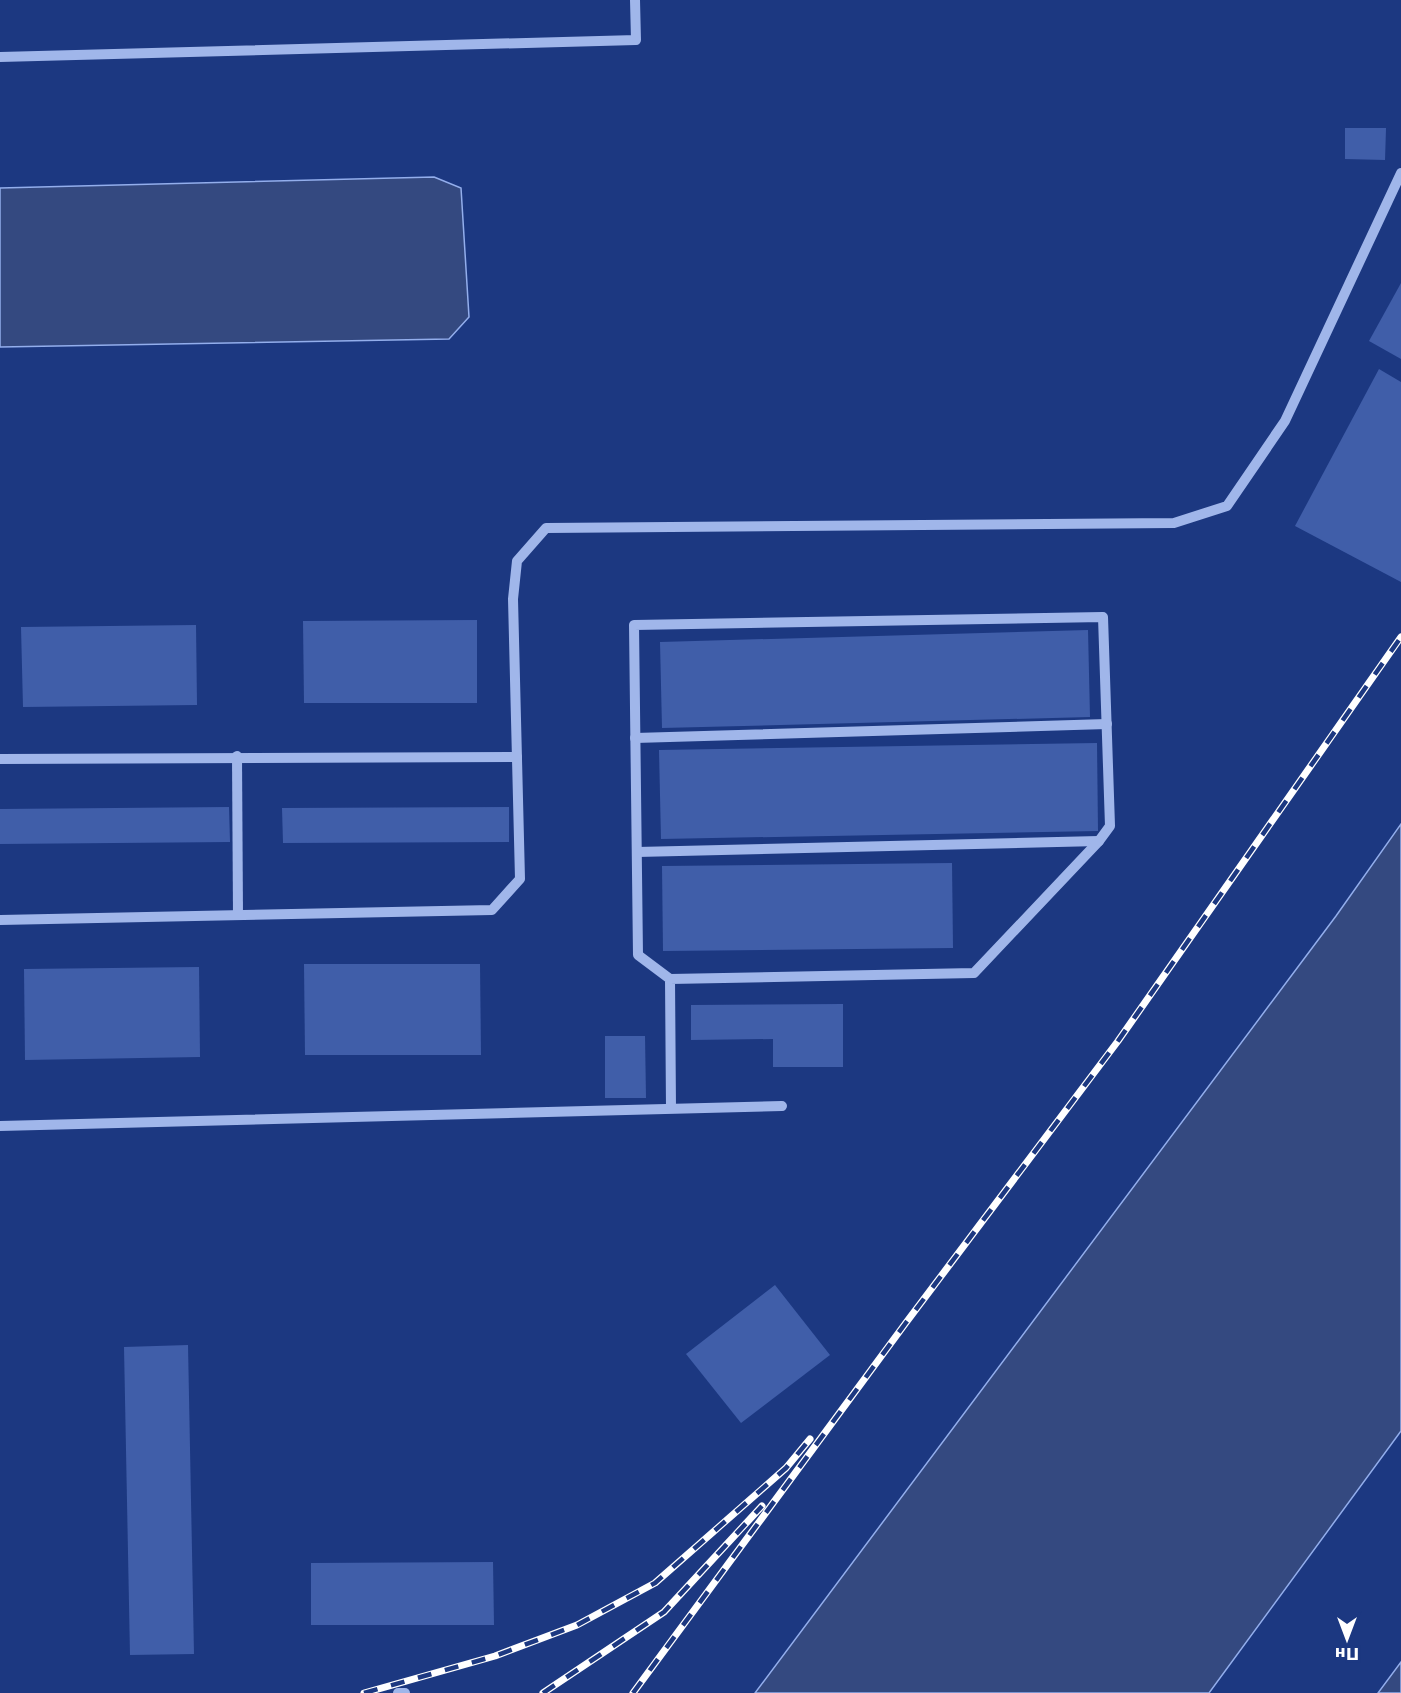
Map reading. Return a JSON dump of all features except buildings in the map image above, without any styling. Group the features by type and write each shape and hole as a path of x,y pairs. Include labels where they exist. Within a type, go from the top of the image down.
{"lane":[{"path":"0,57 636,40 635,0"},
{"path":"0,920 492,910 520,879 513,599 517,561 546,528 1174,523 1227,506 1285,421 1401,173"},
{"path":"1103,617 1107,724 1110,826 1099,841 974,973 670,980 638,955 634,625 1103,617"},
{"path":"635,738 1107,724"},
{"path":"0,759 237,756 517,757"},
{"path":"237,756 238,915"},
{"path":"637,852 1099,841"},
{"path":"670,980 671,1108"},
{"path":"0,1126 782,1106"},
{"path":"398,1693 405,1693"}],"water":[{"path":"434,177 461,188 469,317 449,339 0,347 0,188"},
{"path":"1401,824 1401,1431 1209,1693 755,1693 1336,916"},
{"path":"1401,1662 1401,1693 1378,1693"}],"railway":[{"path":"633,1693 905,1324 1118,1041 1401,637"},
{"path":"364,1693 495,1656 577,1625 655,1583 786,1468 810,1439"},
{"path":"543,1693 664,1612 762,1506"}]}
